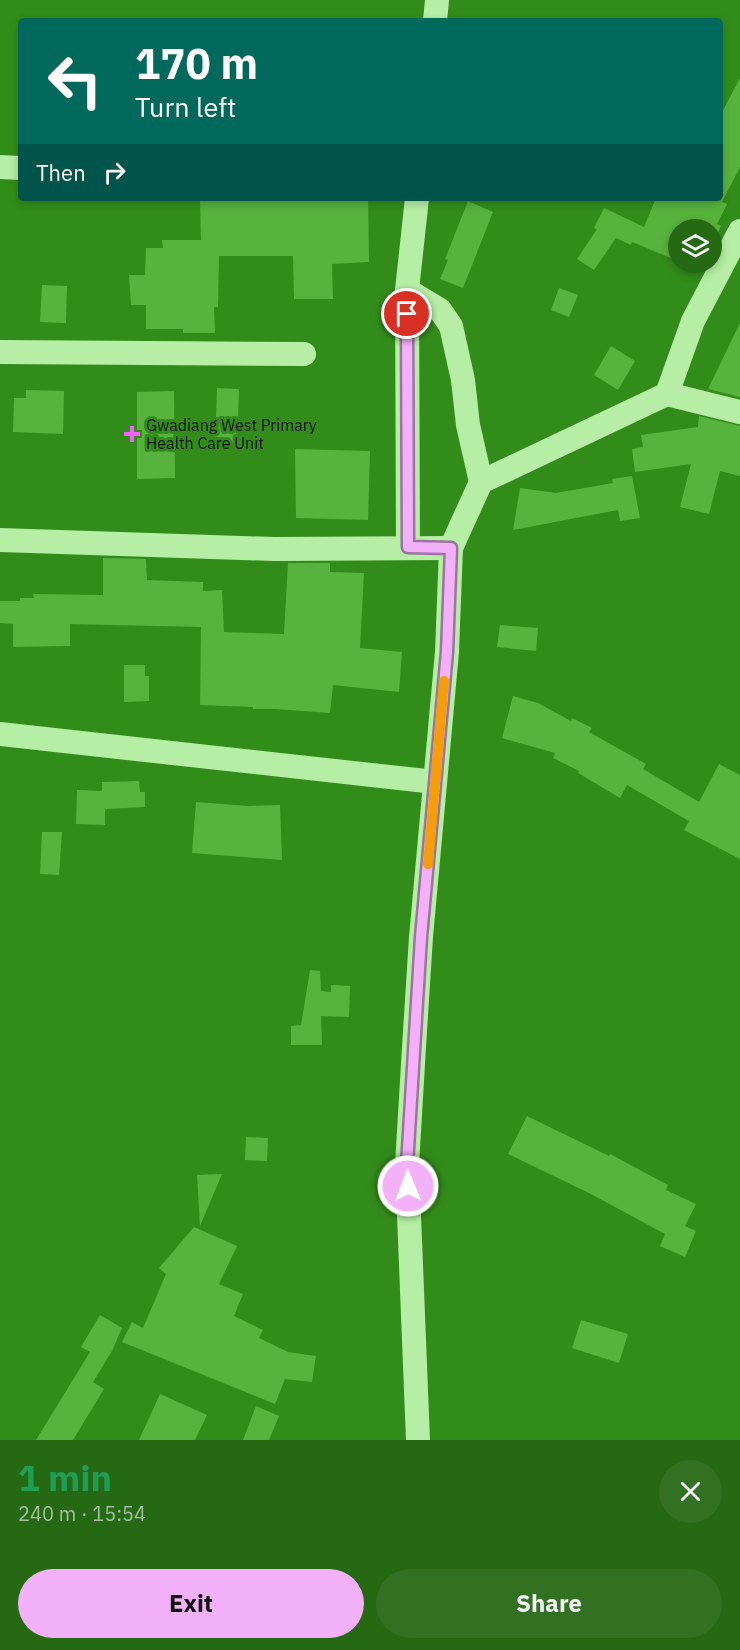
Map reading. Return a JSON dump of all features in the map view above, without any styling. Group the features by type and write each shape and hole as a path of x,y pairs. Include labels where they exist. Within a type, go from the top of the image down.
{"street":[{"path":"435,18 438,0"},
{"path":"0,167 18,168"},
{"path":"408,547 407,290 417,201"},
{"path":"667,394 693,321 740,231"},
{"path":"407,290 440,310 451,326 463,380 468,425 481,482 451,548 447,652 421,937 407,1165 418,1440"},
{"path":"0,352 304,354"},
{"path":"481,482 667,394 740,412"},
{"path":"0,540 274,549 451,548"},
{"path":"0,734 435,782"}],"building":[{"path":"740,78 740,167 723,200 723,110"},
{"path":"200,201 368,201 369,262 332,264 333,299 294,299 293,256 219,256 218,307 214,307 215,333 183,333 183,329 146,329 146,305 131,305 129,275 145,275 146,248 163,248 162,240 201,240"},
{"path":"468,201 493,212 463,288 440,279 448,260 445,259"},
{"path":"655,201 723,201 727,204 720,219 668,219 668,257 616,238 594,270 577,259 597,229 594,228 604,208 644,227"},
{"path":"42,285 67,286 66,323 40,322"},
{"path":"559,288 578,295 569,317 551,310"},
{"path":"740,323 740,397 708,389"},
{"path":"611,346 635,361 618,390 594,375"},
{"path":"217,388 239,389 237,445 215,444"},
{"path":"26,390 64,391 63,434 13,432 14,398 26,398"},
{"path":"174,391 175,478 137,479 137,392"},
{"path":"699,416 740,426 740,476 720,471 709,514 680,507 691,464 635,472 632,449 643,447 641,435 698,427"},
{"path":"295,449 370,451 368,520 296,518"},
{"path":"632,476 640,518 620,521 618,510 513,530 520,488 556,493 613,483 612,479"},
{"path":"103,558 146,559 147,580 203,582 203,591 222,590 224,632 284,634 288,563 330,563 330,572 364,573 360,648 402,652 399,692 333,685 330,713 200,705 201,627 70,624 70,646 13,647 13,624 0,623 0,601 20,601 20,598 34,598 33,594 103,595"},
{"path":"500,625 538,628 536,651 497,647"},
{"path":"124,665 145,665 145,676 149,676 149,701 124,702"},
{"path":"513,696 538,703 571,721 572,718 592,728 589,732 646,764 643,769 699,802 719,764 740,775 740,859 684,830 689,821 627,785 620,798 578,773 579,771 553,758 555,753 502,738"},
{"path":"139,781 140,792 145,792 145,807 105,809 105,825 76,824 77,790 102,791 102,782"},
{"path":"196,802 248,806 280,805 282,860 192,853"},
{"path":"42,832 62,832 59,875 40,874"},
{"path":"310,970 320,971 321,991 331,992 331,985 350,986 349,1017 321,1016 322,1045 291,1045 291,1026 301,1025"},
{"path":"527,1116 609,1156 610,1154 668,1185 666,1190 696,1204 685,1226 696,1231 685,1257 660,1246 665,1234 589,1193 508,1154"},
{"path":"246,1137 268,1138 267,1161 245,1160"},
{"path":"222,1174 200,1226 197,1175"},
{"path":"194,1227 237,1246 219,1284 243,1294 234,1316 263,1330 259,1338 288,1352 316,1356 312,1382 285,1379 275,1404 122,1342 132,1322 143,1328 166,1274 159,1268"},
{"path":"100,1315 122,1328 112,1351 93,1382 104,1389 73,1440 36,1440 90,1352 81,1347"},
{"path":"581,1320 628,1334 619,1363 572,1348"},
{"path":"160,1394 207,1415 195,1440 139,1440"},
{"path":"256,1406 279,1416 269,1440 243,1440"}],"slow traffic":[{"path":"428,864 444,681"}],"place":[{"name":"Gwadiang West Primary Health Care Unit","path":"132,434"}],"route":[{"path":"407,314 408,547 451,548 447,652 420,959 407,1165 408,1186"}]}
